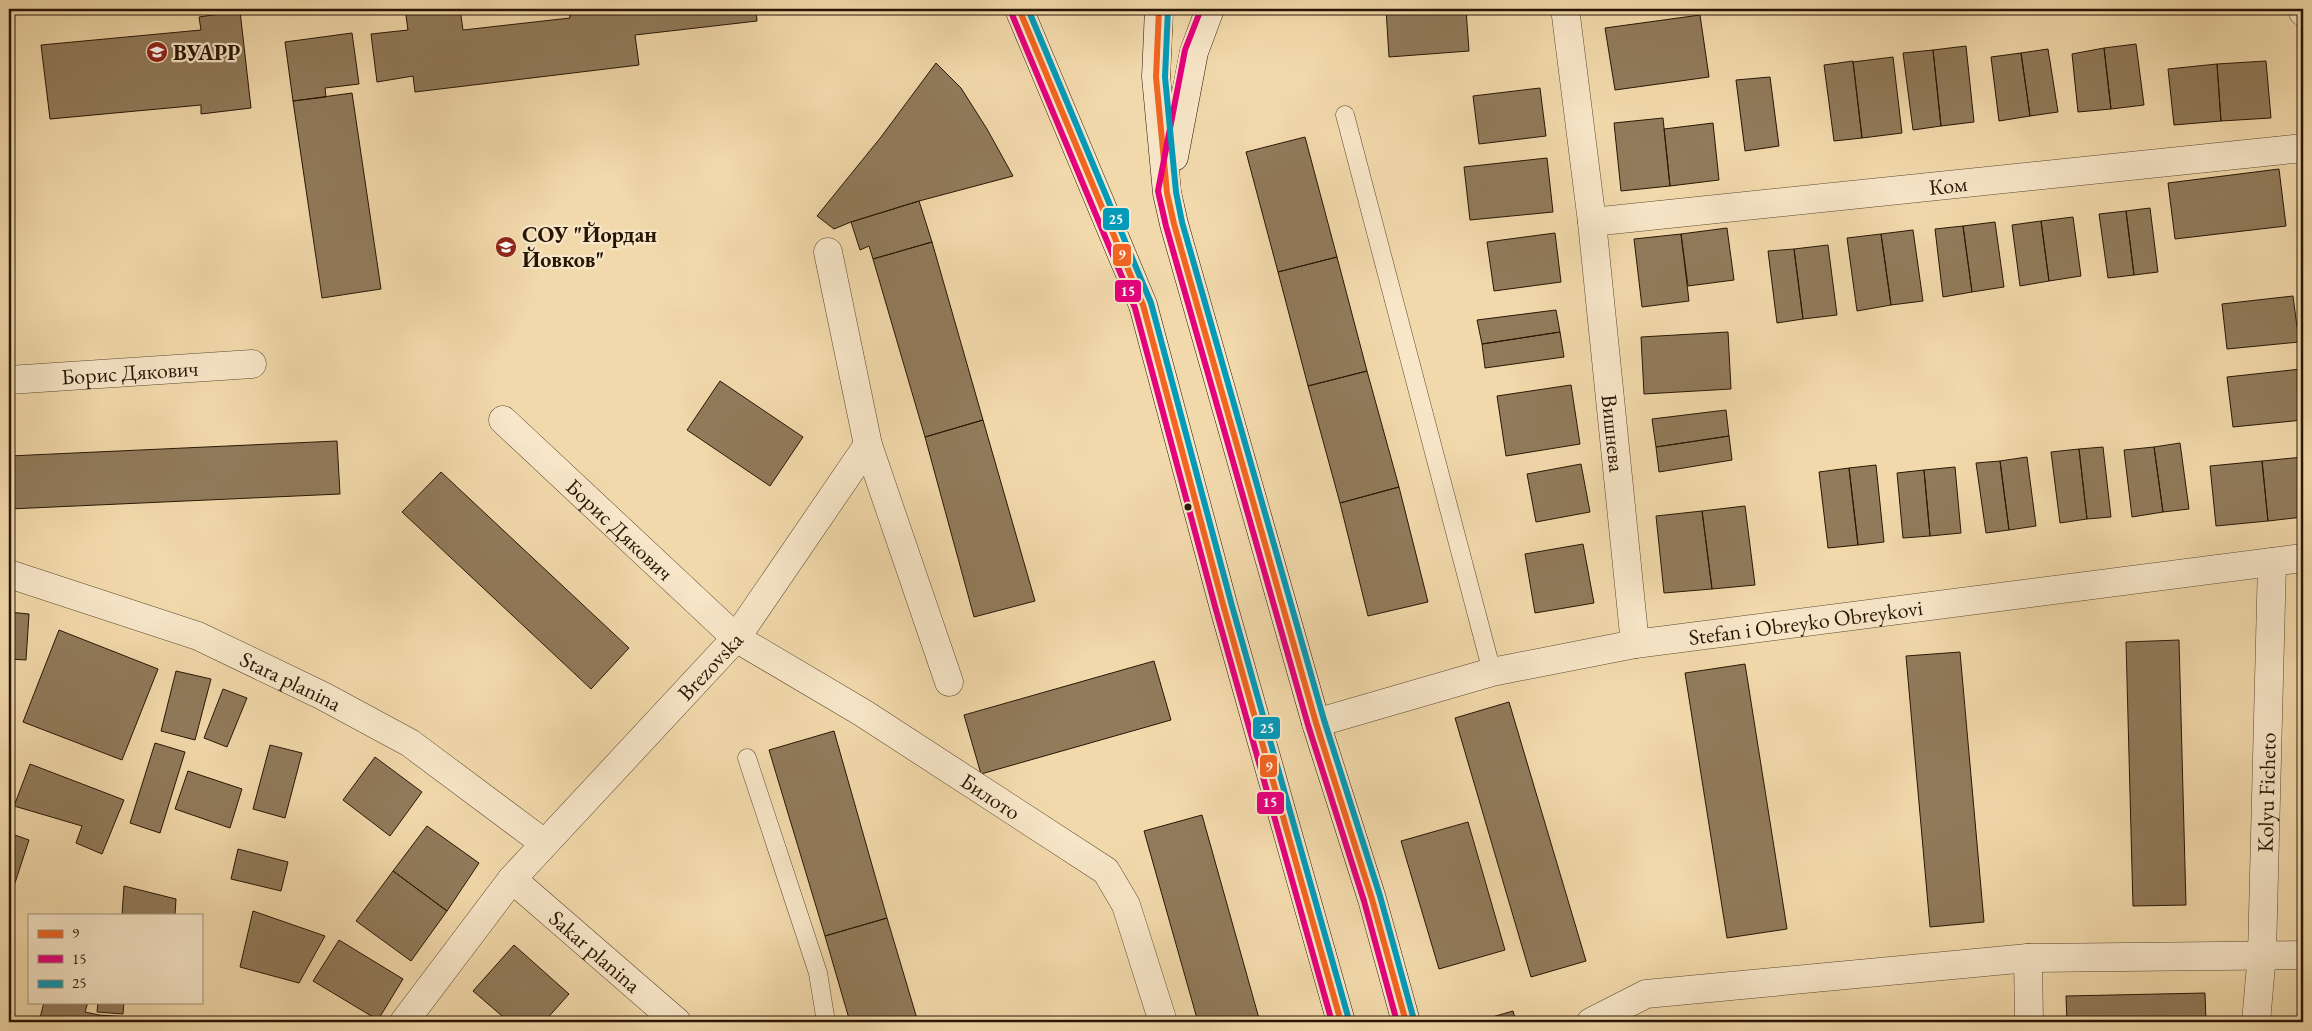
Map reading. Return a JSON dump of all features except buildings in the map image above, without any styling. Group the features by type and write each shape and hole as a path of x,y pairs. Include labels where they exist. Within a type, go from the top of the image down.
{"street":[{"path":"1019,9 1060,102 1142,306 1224,608 1341,1022"},
{"path":"1158,9 1156,77 1168,193 1174,224 1316,723 1372,899 1406,1022"},
{"path":"1168,193 1194,52 1210,9"},
{"name":"Вишнева","path":"1566,16 1592,222 1635,644"},
{"name":"Ком","path":"1592,222 2303,148"},
{"path":"828,252 868,445 949,682"},
{"name":"Борис Дякович","path":"9,380 252,364"},
{"name":"Борис Дякович","path":"503,420 736,638"},
{"name":"Brezovska","path":"405,1022 512,879 736,638 868,445"},
{"name":"Stefan i Obreyko Obreykovi","path":"1316,723 1492,672 1635,644 2303,558"},
{"name":"Kolyu Ficheto","path":"2256,1022 2262,954 2272,562"},
{"name":"Stara planina","path":"9,574 198,636 323,696 410,743 544,844"},
{"name":"Билото","path":"736,638 863,713 1106,871 1126,905 1163,1022"},
{"name":"Sakar planina","path":"512,879 678,1022"},
{"path":"1591,1022 1646,994 2028,958 2303,955"},
{"path":"2028,958 2029,1022"}],"lane":[{"path":"1345,115 1492,672"},
{"path":"747,758 818,973 826,1022"}],"transit line":[{"name":"9","path":"1019,9 1143,305 1224,608 1341,1022"},
{"name":"25","path":"1028,9 1151,303 1232,606 1349,1020"},
{"name":"9","path":"1159,9 1156,77 1167,193 1174,224 1316,723 1372,899 1406,1022"},
{"name":"25","path":"1168,9 1165,77 1176,192 1182,222 1324,720 1380,896 1414,1020"},
{"name":"15","path":"1201,9 1185,50 1158,191 1166,226 1308,725 1364,901 1397,1022"},
{"name":"15","path":"1011,12 1135,308 1216,610 1332,1022"}],"place":[{"name":"ВУАРР","path":"157,52"},
{"name":"СОУ \"Йордан Йовков\"","path":"506,247"}]}
